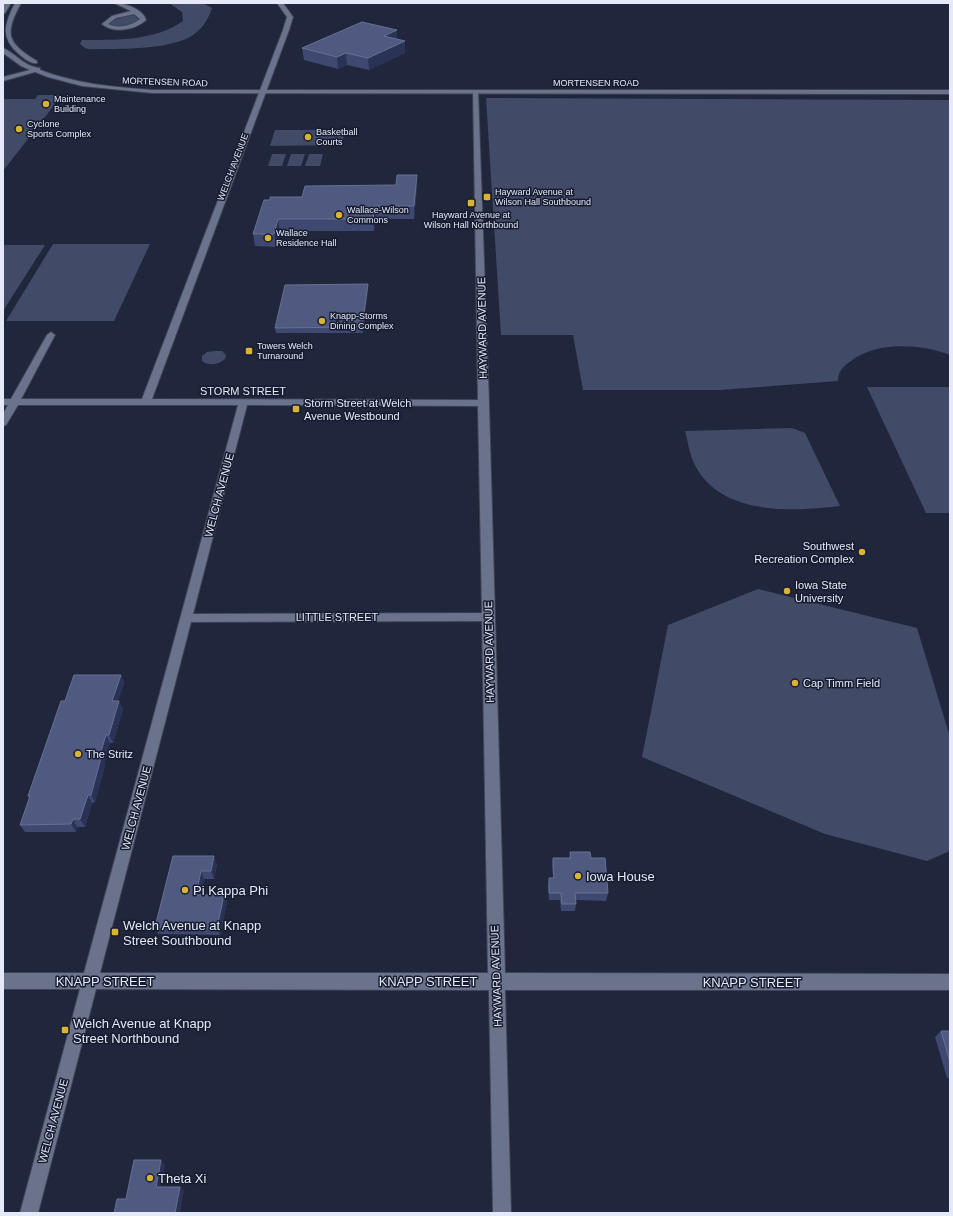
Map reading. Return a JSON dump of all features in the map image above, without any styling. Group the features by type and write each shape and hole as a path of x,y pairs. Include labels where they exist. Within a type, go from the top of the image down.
{"street":[{"path":"3,12 8,3"},
{"name":"MORTENSEN ROAD","path":"18,3 6,27 6,34 9,41 19,52 34,62 52,69 96,81 143,86 242,91"},
{"path":"117,3 130,8 143,18 142,20 136,25 114,28 105,24 115,17 134,12"},
{"name":"WELCH AVENUE","path":"146,402 290,17 280,3"},
{"name":"MORTENSEN ROAD","path":"3,50 16,60 35,70 88,85 113,89 167,93 242,91 950,92"},
{"path":"3,79 35,70 52,69"},
{"name":"HAYWARD AVENUE","path":"476,91 502,1213"},
{"path":"3,423 51,335"},
{"name":"STORM STREET","path":"3,402 484,403"},
{"name":"WELCH AVENUE","path":"29,1213 242,403"},
{"name":"LITTLE STREET","path":"186,618 488,617"},
{"name":"KNAPP STREET","path":"3,980 950,982"}],"shaded area":[{"path":"169,3 203,3 212,8 206,22 200,29 192,36 179,42 145,48 121,49 88,49 80,44 82,40 137,38 162,32 173,27 183,21 182,12"},
{"path":"127,15 134,15 139,20 133,24 125,26 110,24 112,21"},
{"name":"Cyclone Sports Complex","path":"38,95 62,95 3,171 3,99 35,99"},
{"path":"486,98 950,100 950,355 926,348 899,346 873,350 861,355 846,365 840,372 838,381 720,390 583,390 573,335 501,335"},
{"name":"Basketball Courts","path":"275,130 345,130 342,145 270,146"},
{"path":"272,154 286,154 282,166 268,166"},
{"path":"291,154 305,154 301,166 287,166"},
{"path":"309,154 323,154 320,166 305,166"},
{"path":"53,244 150,244 114,321 6,321"},
{"path":"3,245 45,245 3,311"},
{"path":"222,351 226,355 225,359 214,364 208,364 202,361 202,356 207,352"},
{"path":"867,387 950,387 950,513 926,513"},
{"path":"792,428 805,433 840,506 778,509 737,501 719,492 704,479 690,454 685,431"},
{"name":"Cap Timm Field","path":"758,589 917,628 950,737 950,851 927,861 825,834 642,757 668,625"}],"building":[{"path":"362,22 397,30 384,36 405,41 368,58 346,53 337,57 302,48"},
{"path":"397,175 417,175 414,206 375,206 373,219 278,219 274,234 253,234 264,200 270,200 270,197 302,197 305,186 396,185"},
{"name":"Knapp-Storms Dining Complex","path":"368,284 362,327 275,328 285,285"},
{"name":"The Stritz","path":"74,675 121,675 112,701 119,701 109,735 106,735 99,758 101,758 91,795 88,795 80,819 73,819 71,824 20,825 30,796 28,796 61,701 65,701"},
{"name":"Iowa House","path":"570,852 590,852 591,858 605,858 608,893 575,893 576,904 562,904 561,893 549,893 549,878 554,878 553,858 571,858"},
{"name":"Pi Kappa Phi","path":"173,856 214,856 211,871 201,871 196,895 224,895 217,928 155,927"},
{"path":"941,1031 950,1031 950,1062"},
{"name":"Theta Xi","path":"134,1160 161,1160 156,1187 180,1187 175,1213 114,1213 117,1199 126,1199"}],"place":[{"name":"Maintenance Building","path":"46,104"},
{"name":"Cyclone Sports Complex","path":"19,129"},
{"name":"Basketball Courts","path":"308,137"},
{"name":"Hayward Avenue at Wilson Hall Southbound","path":"487,197"},
{"name":"Hayward Avenue at Wilson Hall Northbound","path":"471,203"},
{"name":"Wallace-Wilson Commons","path":"339,215"},
{"name":"Wallace Residence Hall","path":"268,238"},
{"name":"Knapp-Storms Dining Complex","path":"322,321"},
{"name":"Towers Welch Turnaround","path":"249,351"},
{"name":"Storm Street at Welch Avenue Westbound","path":"296,409"},
{"name":"Southwest Recreation Complex","path":"862,552"},
{"name":"Iowa State University","path":"787,591"},
{"name":"Cap Timm Field","path":"795,683"},
{"name":"The Stritz","path":"78,754"},
{"name":"Iowa House","path":"578,876"},
{"name":"Pi Kappa Phi","path":"185,890"},
{"name":"Welch Avenue at Knapp Street Southbound","path":"115,932"},
{"name":"Welch Avenue at Knapp Street Northbound","path":"65,1030"},
{"name":"Theta Xi","path":"150,1178"}]}
